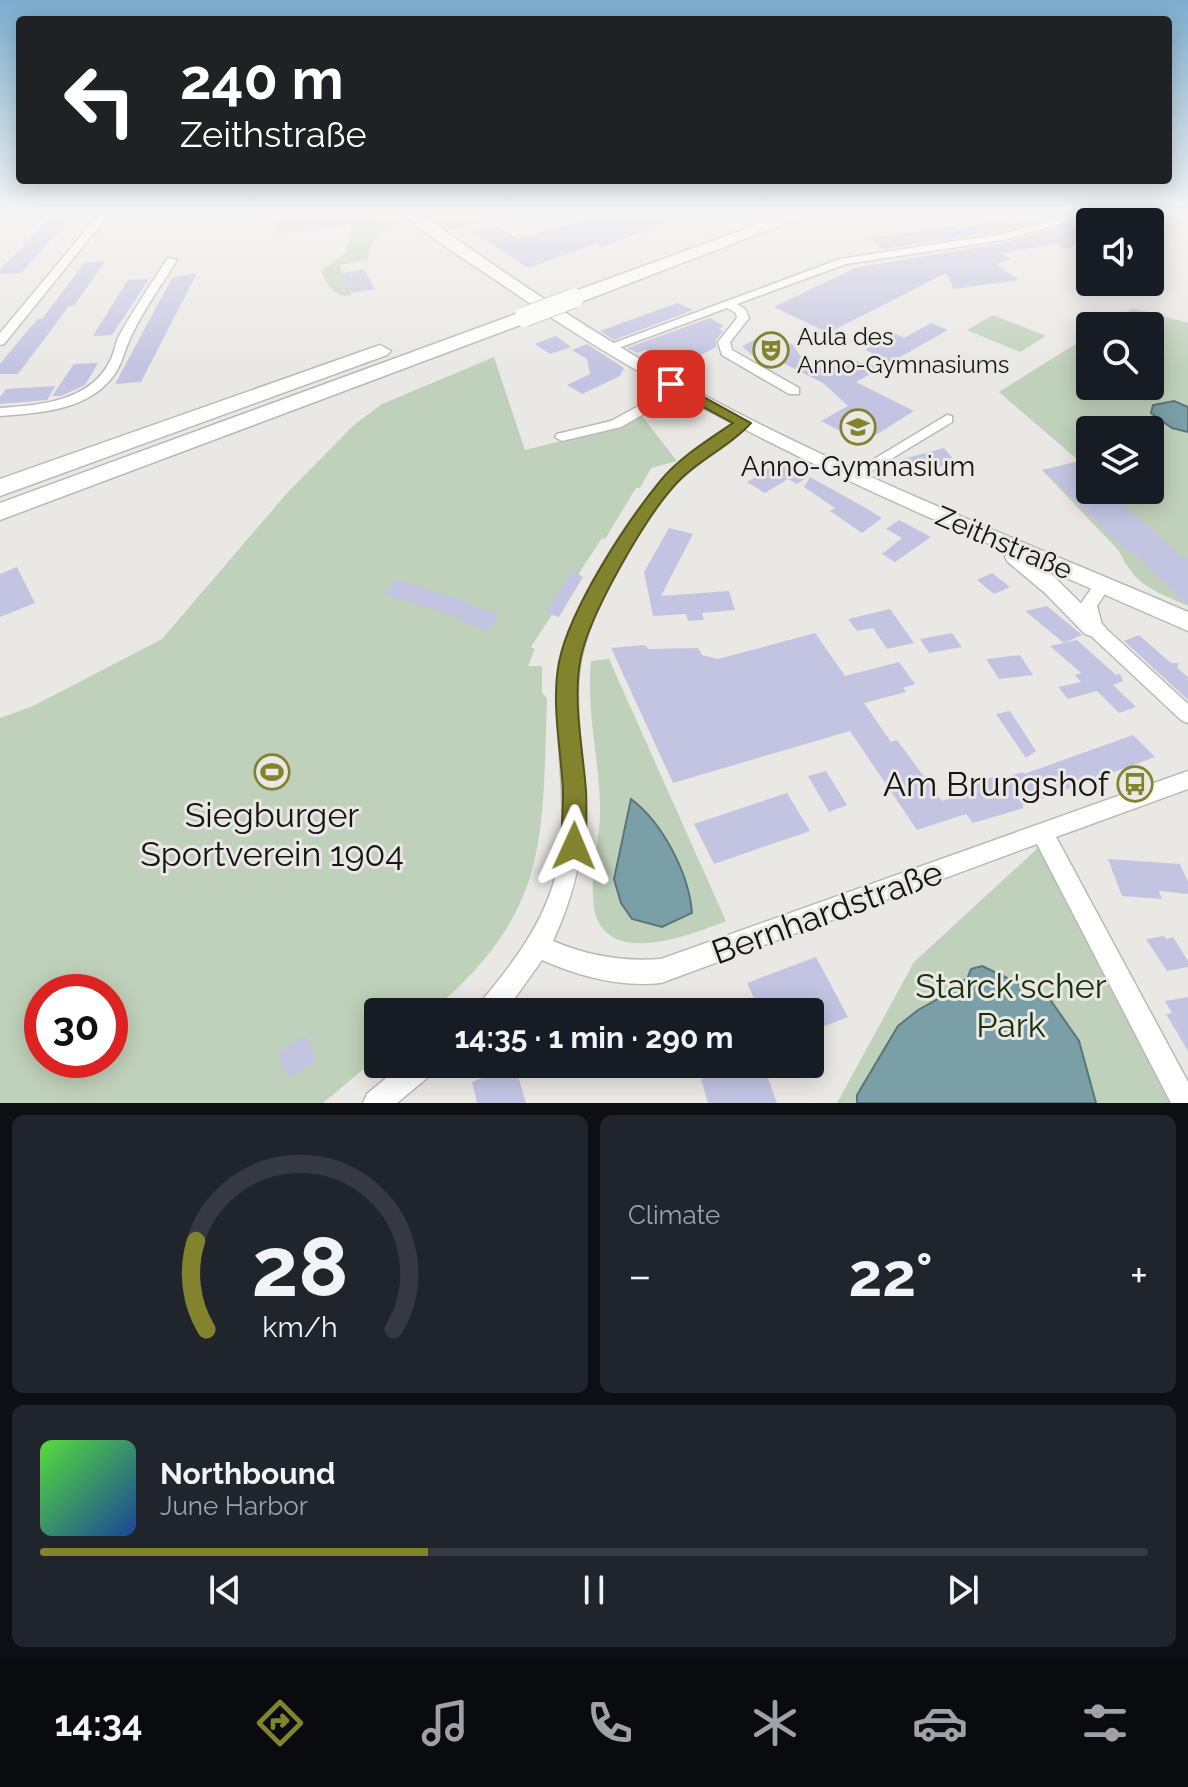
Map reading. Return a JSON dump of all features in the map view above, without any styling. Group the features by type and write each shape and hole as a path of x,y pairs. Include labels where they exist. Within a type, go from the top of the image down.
{"highway":[{"path":"565,293 636,264"},
{"path":"0,488 650,264"},
{"path":"316,417 367,388 493,329 516,310"},
{"path":"0,512 493,329"},
{"path":"0,479 76,461"}],"street":[{"path":"0,341 63,264"},
{"path":"0,412 41,410 89,395 100,387 121,352 123,340 169,264"},
{"name":"Zeithstraße","path":"482,264 609,347 743,423 997,541 1188,622"},
{"path":"609,347 834,264"},
{"path":"726,303 741,311 743,318 724,342 726,352 794,391"},
{"path":"562,437 616,424 679,388"},
{"path":"853,476 947,419"},
{"path":"501,998 540,947 560,899 574,846 574,792 568,729 570,662 585,618 610,569 668,483 695,457 743,423"},
{"path":"997,541 1053,587 1188,715"},
{"path":"1094,628 1088,606 1102,586"},
{"name":"Bernhardstraße","path":"540,947 598,968 635,975 661,971 1188,780"},
{"path":"1043,834 1185,1103"},
{"path":"376,1103 407,1078"}],"green space":[{"path":"330,264 342,264 339,265 352,295 341,295 332,290 321,271"},
{"path":"1132,308 1147,312 1126,312"},
{"path":"993,315 1046,336 1020,352 967,330"},
{"path":"1164,317 1188,323 1188,606 1139,580 1119,551 1042,470 1076,462 1076,504 1164,504 1164,416 1076,416 1076,458 999,392 1076,344 1076,400 1164,400"},
{"name":"Siegburger Sportverein 1904","path":"494,357 525,450 629,424 642,416 677,461 651,468 531,647 535,649 528,666 542,666 542,693 547,698 544,794 532,871 519,906 499,941 446,998 364,998 364,1069 323,1103 0,1103 0,718 33,706 162,639 287,493 355,424 382,404"},
{"path":"609,659 726,921 689,935 645,943 625,942 609,935 598,920 593,886 600,806 590,680 591,661"},
{"name":"Starck'scher Park","path":"1039,847 1171,1103 837,1103 914,962"}],"water":[{"path":"1174,401 1188,407 1188,432 1172,428 1164,422 1164,416 1151,413 1153,405"},
{"path":"631,799 664,835 680,866 690,898 692,913 662,927 632,919 621,903 614,879"},
{"path":"982,966 1049,998 1079,1041 1096,1103 857,1103 857,1095 898,1026 945,995 955,983 967,979 971,969"}],"building":[{"path":"5,264 29,264 21,273 0,274"},
{"path":"83,264 103,264 74,306 69,306 18,374 0,374 0,364 38,319 42,319"},
{"path":"876,264 997,264 1019,280 954,289 946,273 828,333 774,307 855,268"},
{"path":"364,269 375,289 352,293 342,273"},
{"path":"197,273 141,382 115,384 172,278"},
{"path":"149,279 112,335 93,336 128,280"},
{"path":"677,303 693,310 614,340 600,331"},
{"path":"710,318 724,326 719,329 723,331 716,340 716,347 680,366 645,350 637,353 627,348"},
{"path":"931,323 948,330 856,382 914,411 863,443 821,421 848,406 823,383 781,362 775,365 758,361 742,346 762,336 792,344 803,359 827,370 848,359 880,367 883,358 865,350 894,333 904,338"},
{"path":"556,336 571,347 550,354 535,344"},
{"path":"587,344 624,368 620,376 582,394 567,385 590,374 587,359 572,350"},
{"path":"98,363 85,385 61,396 52,396 74,364"},
{"path":"55,386 47,400 0,404 0,397 6,389"},
{"path":"944,448 958,464 937,467 940,471 917,475 903,459"},
{"path":"781,461 809,476 797,484 788,479 765,493 747,482"},
{"path":"1076,464 1076,502 1043,470"},
{"path":"810,477 882,518 862,533 830,511 835,508 804,487"},
{"path":"1078,504 1123,504 1183,558 1188,557 1188,605 1132,552 1128,552"},
{"path":"899,520 931,537 895,562 882,554 902,538 886,529"},
{"path":"669,528 693,534 661,596 729,591 735,610 702,613 704,620 688,621 686,614 653,616 644,572"},
{"path":"17,567 35,603 0,617 0,574"},
{"path":"573,570 583,577 559,617 546,613"},
{"path":"992,573 1010,587 994,594 977,580"},
{"path":"396,580 472,603 470,606 500,615 489,630 459,621 461,618 384,594"},
{"path":"1047,606 1082,635 1064,643 1025,611"},
{"path":"890,609 914,643 887,649 873,628 857,631 848,619"},
{"path":"815,633 845,676 899,662 915,684 903,688 906,692 864,703 891,742 897,740 942,801 978,791 972,783 999,775 1001,778 1024,774 1133,735 1155,757 1022,806 1024,808 973,823 966,814 917,830 850,731 673,783 611,648 644,645 649,649 698,648 702,655 718,659"},
{"path":"952,633 962,647 929,653 920,639"},
{"path":"1139,635 1171,663 1179,663 1177,668 1188,677 1188,700 1124,641"},
{"path":"1077,640 1116,675 1120,674 1123,681 1113,685 1136,707 1119,713 1097,691 1068,699 1058,687 1081,682 1075,675 1081,673 1050,646"},
{"path":"1020,655 1033,675 999,679 986,659"},
{"path":"1010,711 1036,751 1026,758 996,714"},
{"path":"826,771 847,805 829,812 808,776"},
{"path":"787,793 810,831 714,864 694,824"},
{"path":"1108,859 1180,864 1188,882 1188,894 1159,891 1162,899 1122,896"},
{"path":"1164,936 1166,939 1173,937 1188,961 1188,967 1167,971 1146,939"},
{"path":"816,957 848,1017 824,1026 824,998 754,998 747,983"},
{"path":"1188,997 1188,1051 1166,1014 1172,1013 1165,1001"},
{"path":"306,1035 317,1060 288,1079 278,1053"},
{"path":"482,1078 519,1078 526,1103 477,1103 472,1082"},
{"path":"768,1078 777,1103 708,1103 701,1079"}],"place":[{"name":"Aula des Anno-Gymnasiums","path":"771,350"},
{"name":"Anno-Gymnasium","path":"858,427"},
{"name":"Siegburger Sportverein 1904","path":"272,772"},
{"name":"Am Brungshof","path":"1135,784"}],"route":[{"path":"574,846 574,792 568,729 570,662 585,618 610,569 668,483 680,469 743,423 671,384"}]}
